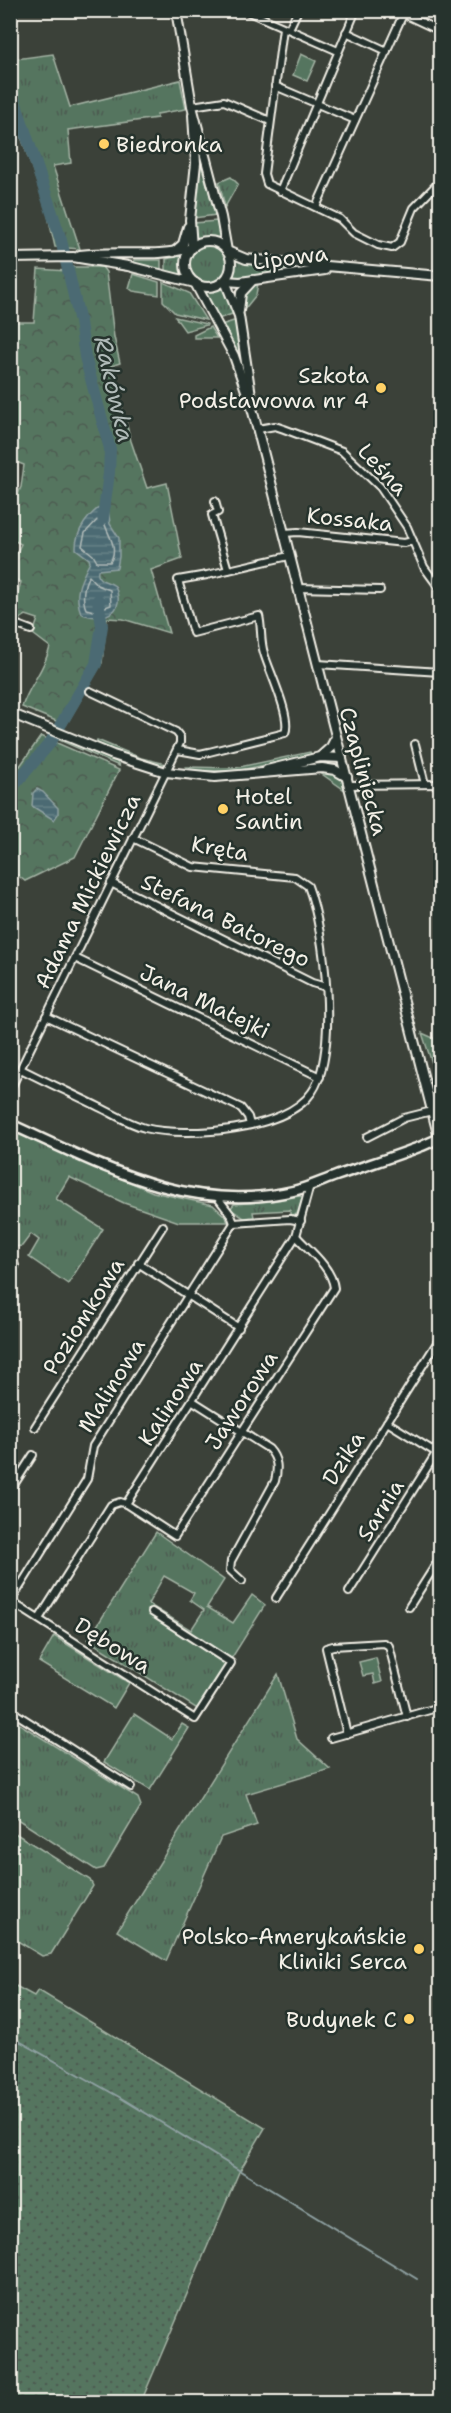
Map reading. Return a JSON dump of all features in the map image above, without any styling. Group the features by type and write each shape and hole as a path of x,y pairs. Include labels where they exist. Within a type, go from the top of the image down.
{"main road":[{"path":"432,1111 441,1117"},
{"path":"10,1124 146,1183 192,1195 218,1198 273,1195 310,1185 440,1140"}],"street":[{"path":"73,257 128,266 207,287 213,287 225,281 229,276 231,263 192,106 176,10"},
{"path":"244,10 338,51"},
{"path":"298,10 286,28 270,122 265,179 267,184 340,219 354,234 378,245 392,248 397,247 400,242 414,208 441,181"},
{"path":"280,191 315,102 356,10"},
{"path":"316,207 404,12 441,31"},
{"path":"346,32 387,51"},
{"path":"276,86 356,120"},
{"path":"192,106 224,101 270,122"},
{"path":"192,106 196,163 190,220 192,248"},
{"path":"170,254 183,244 190,220"},
{"path":"195,283 185,266 192,248 197,244 210,241 217,243 227,251"},
{"path":"10,258 54,258 91,254 170,254 192,248"},
{"name":"Lipowa","path":"227,251 246,259 441,276"},
{"name":"Lipowa","path":"225,281 320,270 360,269"},
{"path":"239,313 244,288 255,279"},
{"name":"Czapliniecka","path":"225,281 239,313 252,408"},
{"name":"Czapliniecka","path":"195,283 234,356 252,408 440,1140"},
{"name":"Leśna","path":"258,429 275,426 342,451 380,487 401,515 424,567 441,589"},
{"path":"215,501 218,513 212,515 228,570"},
{"name":"Kossaka","path":"284,533 298,532 404,543 413,541"},
{"path":"90,691 176,732 180,737 178,750 200,754 286,731 283,709 262,649 259,616 193,633 190,630 178,580 290,556"},
{"path":"298,588 380,590"},
{"path":"10,622 32,630"},
{"path":"318,664 441,672"},
{"path":"10,713 136,764 166,772 215,777 261,772 320,757 342,758"},
{"path":"320,757 331,747 336,737"},
{"path":"415,744 425,784"},
{"name":"Adama Mickiewicza","path":"10,1090 178,750"},
{"path":"322,768 342,758"},
{"path":"261,772 279,773 322,768 335,770 348,781 441,784"},
{"name":"Kręta","path":"133,838 193,867 295,877 303,881 310,889 323,955 326,987"},
{"name":"Stefana Batorego","path":"111,883 312,983 326,987"},
{"name":"Jana Matejki","path":"75,958 320,1077"},
{"path":"21,1069 146,1128 217,1131 273,1120 293,1111 311,1094 320,1077 326,1039 326,987"},
{"path":"46,1016 241,1108 248,1116 250,1125"},
{"path":"367,1137 404,1118 432,1111"},
{"name":"Kalinowa","path":"39,1619 111,1505 120,1502 126,1504 239,1328 296,1236 310,1185"},
{"path":"218,1198 234,1223 290,1219 301,1221"},
{"name":"Malinowa","path":"11,1601 87,1479 93,1446 234,1223"},
{"name":"Poziomkowa","path":"35,1427 163,1226"},
{"name":"Jaworowa","path":"126,1504 175,1536 334,1288 333,1280 328,1272 296,1236"},
{"path":"10,1251 15,1266 10,1273"},
{"path":"138,1263 239,1328"},
{"name":"Dzika","path":"276,1598 441,1338"},
{"path":"193,1401 272,1453 278,1469 275,1481 231,1561 231,1570 242,1581"},
{"path":"387,1422 439,1452"},
{"name":"Sarnia","path":"349,1592 439,1452"},
{"path":"10,1491 33,1455"},
{"path":"409,1607 441,1558"},
{"name":"Dębowa","path":"11,1601 195,1719 231,1663 152,1612"},
{"path":"347,1734 326,1648 333,1646 384,1643 389,1646 407,1717"},
{"path":"331,1738 441,1707"},
{"path":"10,1710 131,1787"}],"green space":[{"path":"10,50 16,59 53,54 70,107 180,80 186,109 157,114 157,118 68,130 71,163 53,166 80,249 55,247 47,211 11,108"},
{"path":"301,54 316,61 307,81 293,75"},
{"path":"200,161 216,215 194,218 200,163"},
{"path":"231,177 238,184 225,207 219,182"},
{"path":"217,221 221,238 205,237 195,240 194,223"},
{"path":"209,245 222,251 228,264 222,277 209,283 196,277 190,264 196,251"},
{"path":"181,256 183,276 166,272 166,259"},
{"path":"134,260 161,260 161,272 134,264"},
{"path":"235,260 297,267 296,270 231,278"},
{"path":"74,267 102,267 106,272 114,337 120,363 111,366 131,441 147,488 167,483 182,559 151,570 169,633 123,619 107,618 102,663 66,725 22,707 50,647 33,634 38,619 26,615 18,620 11,617 21,582 11,577 11,564 21,544 11,539 11,510 21,487 24,465 11,460 11,322 34,322 38,269 67,271"},
{"path":"133,274 159,282 159,295 133,291 129,288"},
{"path":"163,282 189,293 206,320 175,313 163,301"},
{"path":"258,283 256,295 243,311 247,290"},
{"path":"225,289 235,313 218,319 203,291"},
{"path":"175,317 207,324 207,325 185,331"},
{"path":"237,320 243,360 242,361 221,325"},
{"path":"210,327 217,338 194,338 194,335"},
{"path":"41,736 119,770 75,857 25,881 11,870 10,762 20,766"},
{"path":"60,738 117,762 119,766 59,740"},
{"path":"97,740 141,758 166,764 142,762 96,743"},
{"path":"310,752 312,755 236,771 184,770 186,767 235,768"},
{"path":"330,771 340,776 346,791 319,772"},
{"path":"422,1033 440,1041 440,1089 436,1085 435,1072"},
{"path":"11,1131 153,1192 213,1205 228,1222 179,1222 124,1203 69,1177 56,1199 103,1229 68,1284 29,1257 39,1240 31,1234 22,1246 11,1245"},
{"path":"303,1197 297,1214 290,1215 290,1210 253,1212 254,1217 244,1218 230,1209 234,1204"},
{"path":"156,1532 224,1580 207,1607 233,1623 252,1595 265,1605 199,1710 88,1640","holes":["164,1576 194,1593 190,1600 204,1610 191,1630 148,1604"]},
{"path":"54,1636 129,1683 114,1708 39,1662"},
{"path":"376,1658 382,1682 375,1684 373,1674 363,1676 359,1662"},
{"path":"278,1674 297,1739 330,1769 246,1794 257,1825 221,1837 166,1961 117,1931"},
{"path":"134,1714 172,1739 182,1724 189,1728 150,1790 104,1762"},
{"path":"10,1718 138,1798 141,1806 104,1868 96,1870 11,1815"},
{"path":"10,1830 90,1880 93,1886 51,1954 42,1956 11,1937"},
{"path":"10,1983 34,1996 38,1990 265,2128 239,2172 141,2402 22,2402 13,2398 11,2402"}],"water":[{"path":"105,504 108,506 110,524 119,538 119,557 117,568 98,570 98,574 101,579 115,586 118,601 115,610 111,613 90,616 81,613 78,592 90,562 76,549 76,542 84,523"},
{"path":"37,789 43,792 58,808 58,814 54,820 32,806 33,793"}],"waterway":[{"name":"Rakówka","path":"10,86 61,240 80,322 85,357 110,449 103,518"},
{"name":"Rakówka","path":"10,790 50,743 96,664 102,626 98,600"},
{"path":"10,2036 121,2098 417,2279"}],"place":[{"name":"Biedronka","path":"104,144"},
{"name":"Szkoła Podstawowa nr 4","path":"381,388"},
{"name":"Hotel Santin","path":"223,809"},
{"name":"Polsko-Amerykańskie Kliniki Serca","path":"419,1949"},
{"name":"Budynek C","path":"409,2019"}]}
